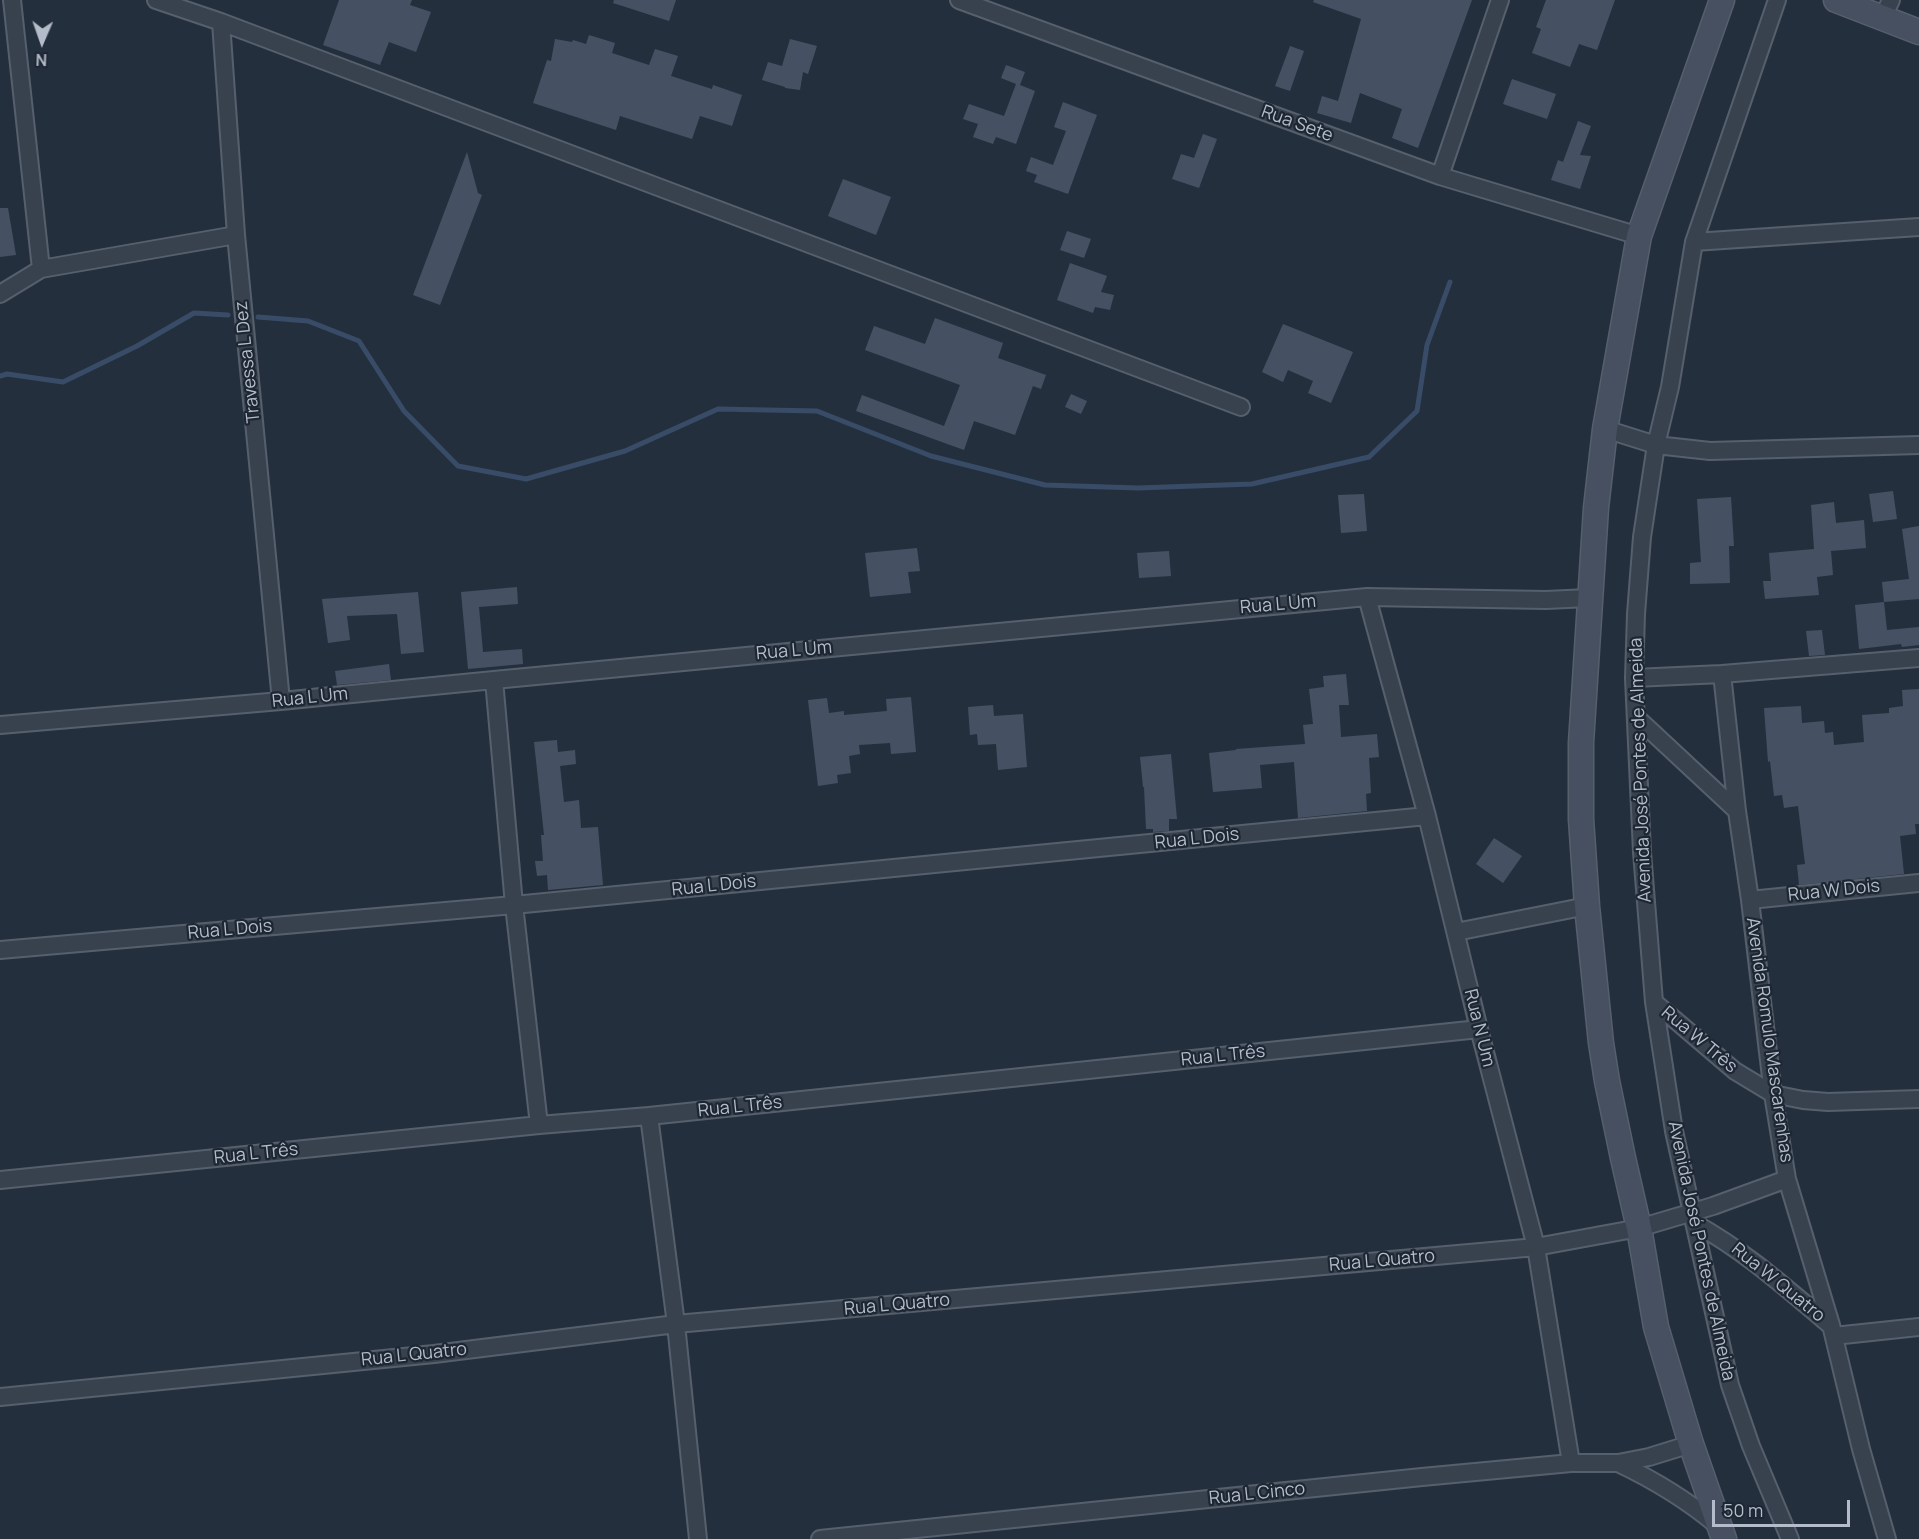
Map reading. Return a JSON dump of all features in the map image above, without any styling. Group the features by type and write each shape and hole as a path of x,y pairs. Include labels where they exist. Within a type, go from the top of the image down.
{"street":[{"path":"12,0 42,268"},
{"path":"156,0 221,22 1241,406"},
{"name":"Rua Sete","path":"959,0 1440,176 1639,236"},
{"path":"1440,176 1500,0"},
{"path":"1722,0 1639,236 1605,429 1589,598 1581,743 1581,819 1601,1043 1623,1158 1640,1228 1656,1327 1691,1444 1723,1534"},
{"name":"Avenida José Pontes de Almeida","path":"1777,0 1694,242 1670,387 1656,445 1641,548 1634,678 1642,852 1654,1002 1674,1131 1730,1385 1751,1446 1790,1539"},
{"path":"1836,0 1887,9 1919,32"},
{"name":"Travessa L Dez","path":"221,22 236,235 281,701"},
{"path":"1694,242 1919,226"},
{"path":"0,294 42,268 236,235"},
{"path":"1605,429 1656,445 1710,451 1919,448"},
{"name":"Rua L Um","path":"0,726 1367,597 1546,600 1589,598"},
{"name":"Rua N Um","path":"1367,597 1427,816 1479,1029 1536,1247 1571,1463"},
{"path":"1634,678 1722,674 1919,658"},
{"name":"Avenida Romulo Mascarenhas","path":"1722,674 1773,1094 1787,1179 1832,1331 1858,1438 1887,1539"},
{"path":"494,680 514,905 539,1125"},
{"path":"1636,717 1737,811"},
{"name":"Rua L Dois","path":"0,950 514,905 1427,816"},
{"name":"Rua W Dois","path":"1750,900 1919,883"},
{"path":"1456,932 1587,906"},
{"name":"Rua W Três","path":"1654,1002 1735,1071 1773,1094 1828,1102 1919,1099"},
{"name":"Rua L Três","path":"0,1180 539,1125 649,1116 1479,1029"},
{"path":"649,1116 676,1324 698,1539"},
{"name":"Rua L Quatro","path":"0,1397 434,1354 676,1324 1536,1247 1693,1218 1787,1179"},
{"name":"Rua W Quatro","path":"1693,1218 1749,1258 1832,1331 1919,1327"},
{"name":"Rua L Cinco","path":"820,1539 1571,1463 1618,1463 1649,1457 1691,1444"},
{"path":"1618,1463 1662,1485 1688,1503 1723,1534"}],"building":[{"path":"339,0 412,0 410,5 431,12 416,52 389,42 380,65 323,45"},
{"path":"614,0 676,0 669,21 613,3"},
{"path":"1314,0 1472,0 1418,148 1392,138 1402,109 1360,93 1351,123 1317,113 1322,96 1338,101 1361,19 1313,2"},
{"path":"1546,0 1615,0 1597,50 1579,44 1570,67 1532,53 1541,29 1536,27"},
{"path":"589,35 615,43 612,53 649,65 655,49 678,56 671,76 712,89 713,85 742,95 732,126 700,116 692,139 620,116 616,130 533,103 547,60 551,61 555,39 572,42 573,40 586,44"},
{"path":"790,39 817,46 808,74 803,72 800,90 785,88 762,80 768,62 782,66"},
{"path":"1290,46 1304,51 1290,91 1275,86"},
{"path":"1006,65 1025,72 1020,85 1035,91 1016,144 996,137 993,144 973,137 978,124 963,119 969,104 1004,116 1016,84 1001,78"},
{"path":"1512,79 1556,94 1547,119 1503,104"},
{"path":"1063,102 1097,115 1068,194 1034,182 1037,175 1026,171 1031,157 1053,165 1066,131 1054,127"},
{"path":"1578,121 1591,126 1580,155 1591,156 1580,189 1551,180 1558,160 1563,162"},
{"path":"1203,134 1217,139 1199,188 1172,179 1181,154 1194,158"},
{"path":"467,152 478,193 482,195 440,305 413,295"},
{"path":"843,179 891,197 876,235 828,216"},
{"path":"0,208 8,208 16,255 0,257"},
{"path":"1067,231 1091,239 1084,258 1060,250"},
{"path":"1070,263 1107,276 1101,292 1114,295 1110,310 1095,307 1093,313 1057,300"},
{"path":"935,318 1003,343 998,358 1046,375 1041,389 1033,386 1015,435 974,421 964,450 856,411 862,395 944,426 960,385 865,350 874,326 925,344"},
{"path":"1283,324 1353,352 1331,403 1308,393 1313,381 1288,370 1283,382 1262,372"},
{"path":"1071,394 1087,401 1081,414 1065,407"},
{"path":"1893,491 1897,519 1873,522 1869,494"},
{"path":"1364,494 1367,531 1341,533 1338,495"},
{"path":"1731,497 1734,546 1729,546 1730,583 1690,584 1690,563 1701,562 1697,499"},
{"path":"1834,502 1836,523 1864,520 1866,548 1831,551 1833,575 1817,577 1819,595 1765,599 1763,581 1771,581 1769,553 1814,549 1811,505"},
{"path":"1919,526 1919,599 1884,602 1882,582 1909,579 1902,529"},
{"path":"917,548 920,571 908,572 911,593 870,597 865,553"},
{"path":"1169,551 1171,576 1139,578 1137,553"},
{"path":"517,587 518,604 479,607 483,652 522,649 523,664 468,669 461,592"},
{"path":"418,592 424,652 401,654 397,614 347,616 350,640 328,643 322,599"},
{"path":"1884,602 1887,630 1919,627 1919,645 1902,647 1901,644 1859,649 1855,605"},
{"path":"1822,630 1825,655 1809,656 1806,631"},
{"path":"389,664 391,680 337,685 335,671"},
{"path":"1346,674 1349,705 1339,705 1341,737 1377,734 1379,757 1369,758 1371,793 1366,794 1367,811 1298,818 1294,762 1260,765 1262,788 1213,792 1209,753 1305,744 1303,725 1313,724 1309,689 1324,687 1323,676"},
{"path":"1919,689 1919,824 1915,824 1916,834 1900,836 1904,874 1799,885 1797,865 1805,864 1798,806 1784,808 1782,795 1774,796 1770,761 1768,762 1764,708 1801,706 1802,723 1824,721 1825,733 1833,732 1834,745 1864,742 1862,715 1889,713 1889,708 1903,706 1902,690"},
{"path":"911,697 916,752 891,754 890,743 859,745 860,754 849,756 851,773 837,775 838,783 818,786 808,700 827,698 829,713 844,711 844,715 887,711 886,699"},
{"path":"993,705 994,716 1023,714 1027,767 998,770 996,744 978,745 977,734 970,735 968,707"},
{"path":"557,740 558,752 575,750 576,764 560,766 564,802 579,800 581,828 598,827 603,885 548,890 547,875 537,876 535,861 543,861 541,835 544,835 534,742"},
{"path":"1171,754 1177,819 1169,819 1169,831 1153,832 1153,829 1146,829 1140,757"},
{"path":"1494,838 1522,856 1503,883 1476,864"}],"waterway":[{"path":"258,317 308,321 359,341 404,411 458,466 526,479 625,451 718,409 817,411 931,456 1045,485 1138,488 1252,484 1369,457 1417,411 1427,345 1450,282"},
{"path":"0,376 7,374 63,382 137,346 194,313 228,315"}]}
